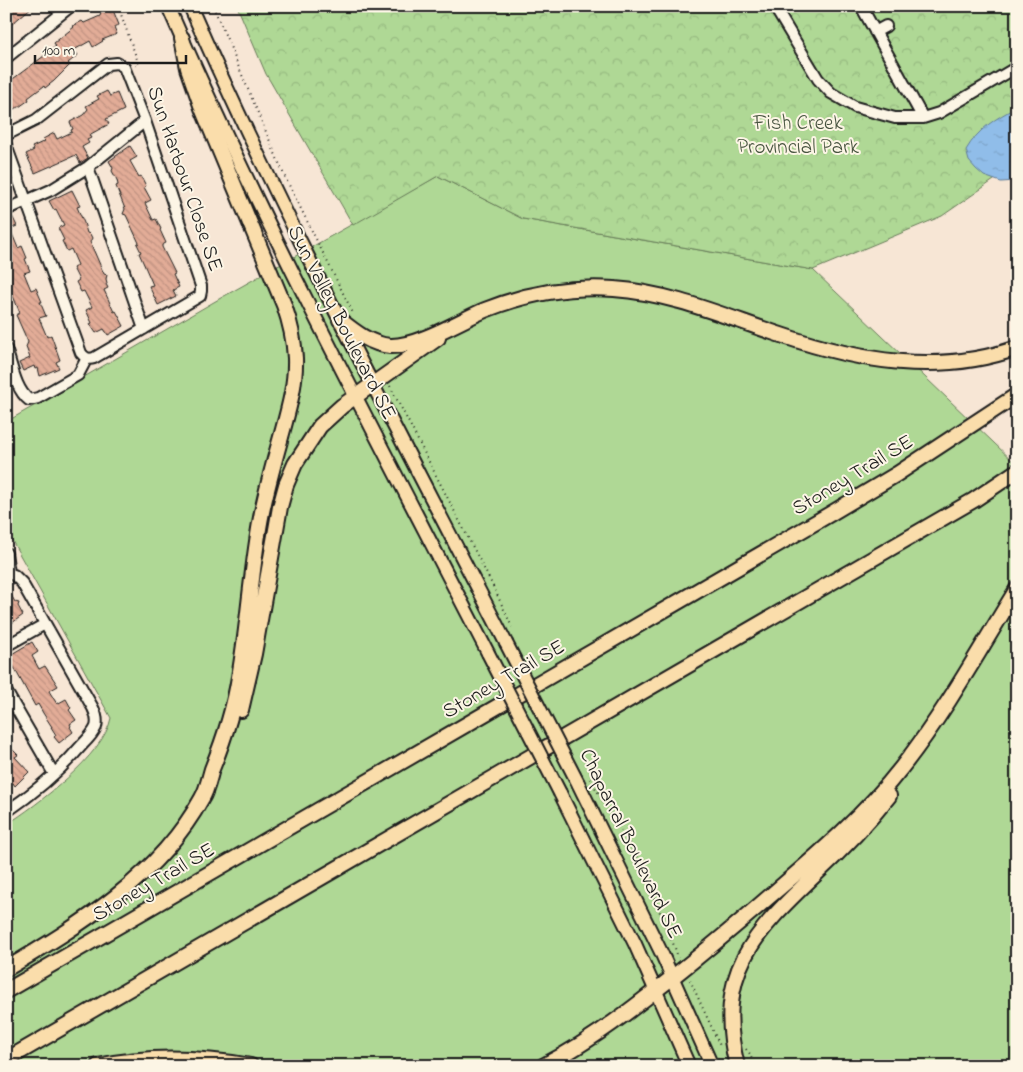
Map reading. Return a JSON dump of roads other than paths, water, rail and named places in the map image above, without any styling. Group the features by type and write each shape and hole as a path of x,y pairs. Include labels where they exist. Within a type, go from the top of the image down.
{"highway":[{"path":"182,38 188,68 202,108 286,310 292,330 295,359 291,398 265,496 259,528 235,700 227,730 203,797"},
{"path":"340,320 367,339 393,346 412,342 494,307 528,296 564,290 606,289 647,293 690,304 782,336 874,360 901,363 958,362 983,358 1017,348"},
{"path":"6,969 76,927 131,884 167,848 186,823 216,774 230,742 243,704 254,654 277,519 289,478 298,458 317,430 333,413 466,319"},
{"name":"Stoney Trail SE","path":"6,991 822,519 897,474 1017,395"},
{"path":"6,1060 974,500 1017,471"},
{"path":"737,1066 731,1031 730,1005 735,979 750,946 772,918 834,857 880,807 915,760 946,705 1017,589"},
{"path":"542,1066 601,1032 673,978 711,947 849,825 902,768 946,705"},
{"path":"98,1066 141,1060 176,1058 252,1066"},
{"path":"206,1060 234,1066"}],"main road":[{"name":"Sun Valley Boulevard SE","path":"168,6 261,209 488,653"},
{"name":"Sun Valley Boulevard SE","path":"190,6 255,149 340,320 506,643"},
{"name":"Chaparral Boulevard SE","path":"506,643 583,780 712,1066"},
{"name":"Chaparral Boulevard SE","path":"488,653 560,793 656,990 690,1066"}],"street":[{"path":"6,58 71,6"},
{"path":"774,6 818,79 831,93 855,107 895,118 923,118 939,113 1017,67"},
{"path":"861,6 923,118"},
{"path":"875,32 886,26"},
{"name":"Sun Harbour Close SE","path":"6,135 36,120 59,104 108,64 118,63 126,70 202,291 197,299 94,358 87,358"},
{"path":"6,210 51,190 88,167 145,121"},
{"path":"6,145 81,353 87,358 78,374 38,398 29,400 23,396 6,349"},
{"path":"88,167 144,329"},
{"path":"6,553 8,573 18,578 22,583 96,715 96,726 90,736 54,774 6,812"},
{"path":"6,646 45,624"},
{"path":"6,691 54,774"}],"water":[{"path":"1017,107 1017,181 1001,182 984,176 976,169 969,161 966,150 976,136 988,125"}],"park label":[{"name":"Fish Creek Provincial Park","path":"798,136"}]}
